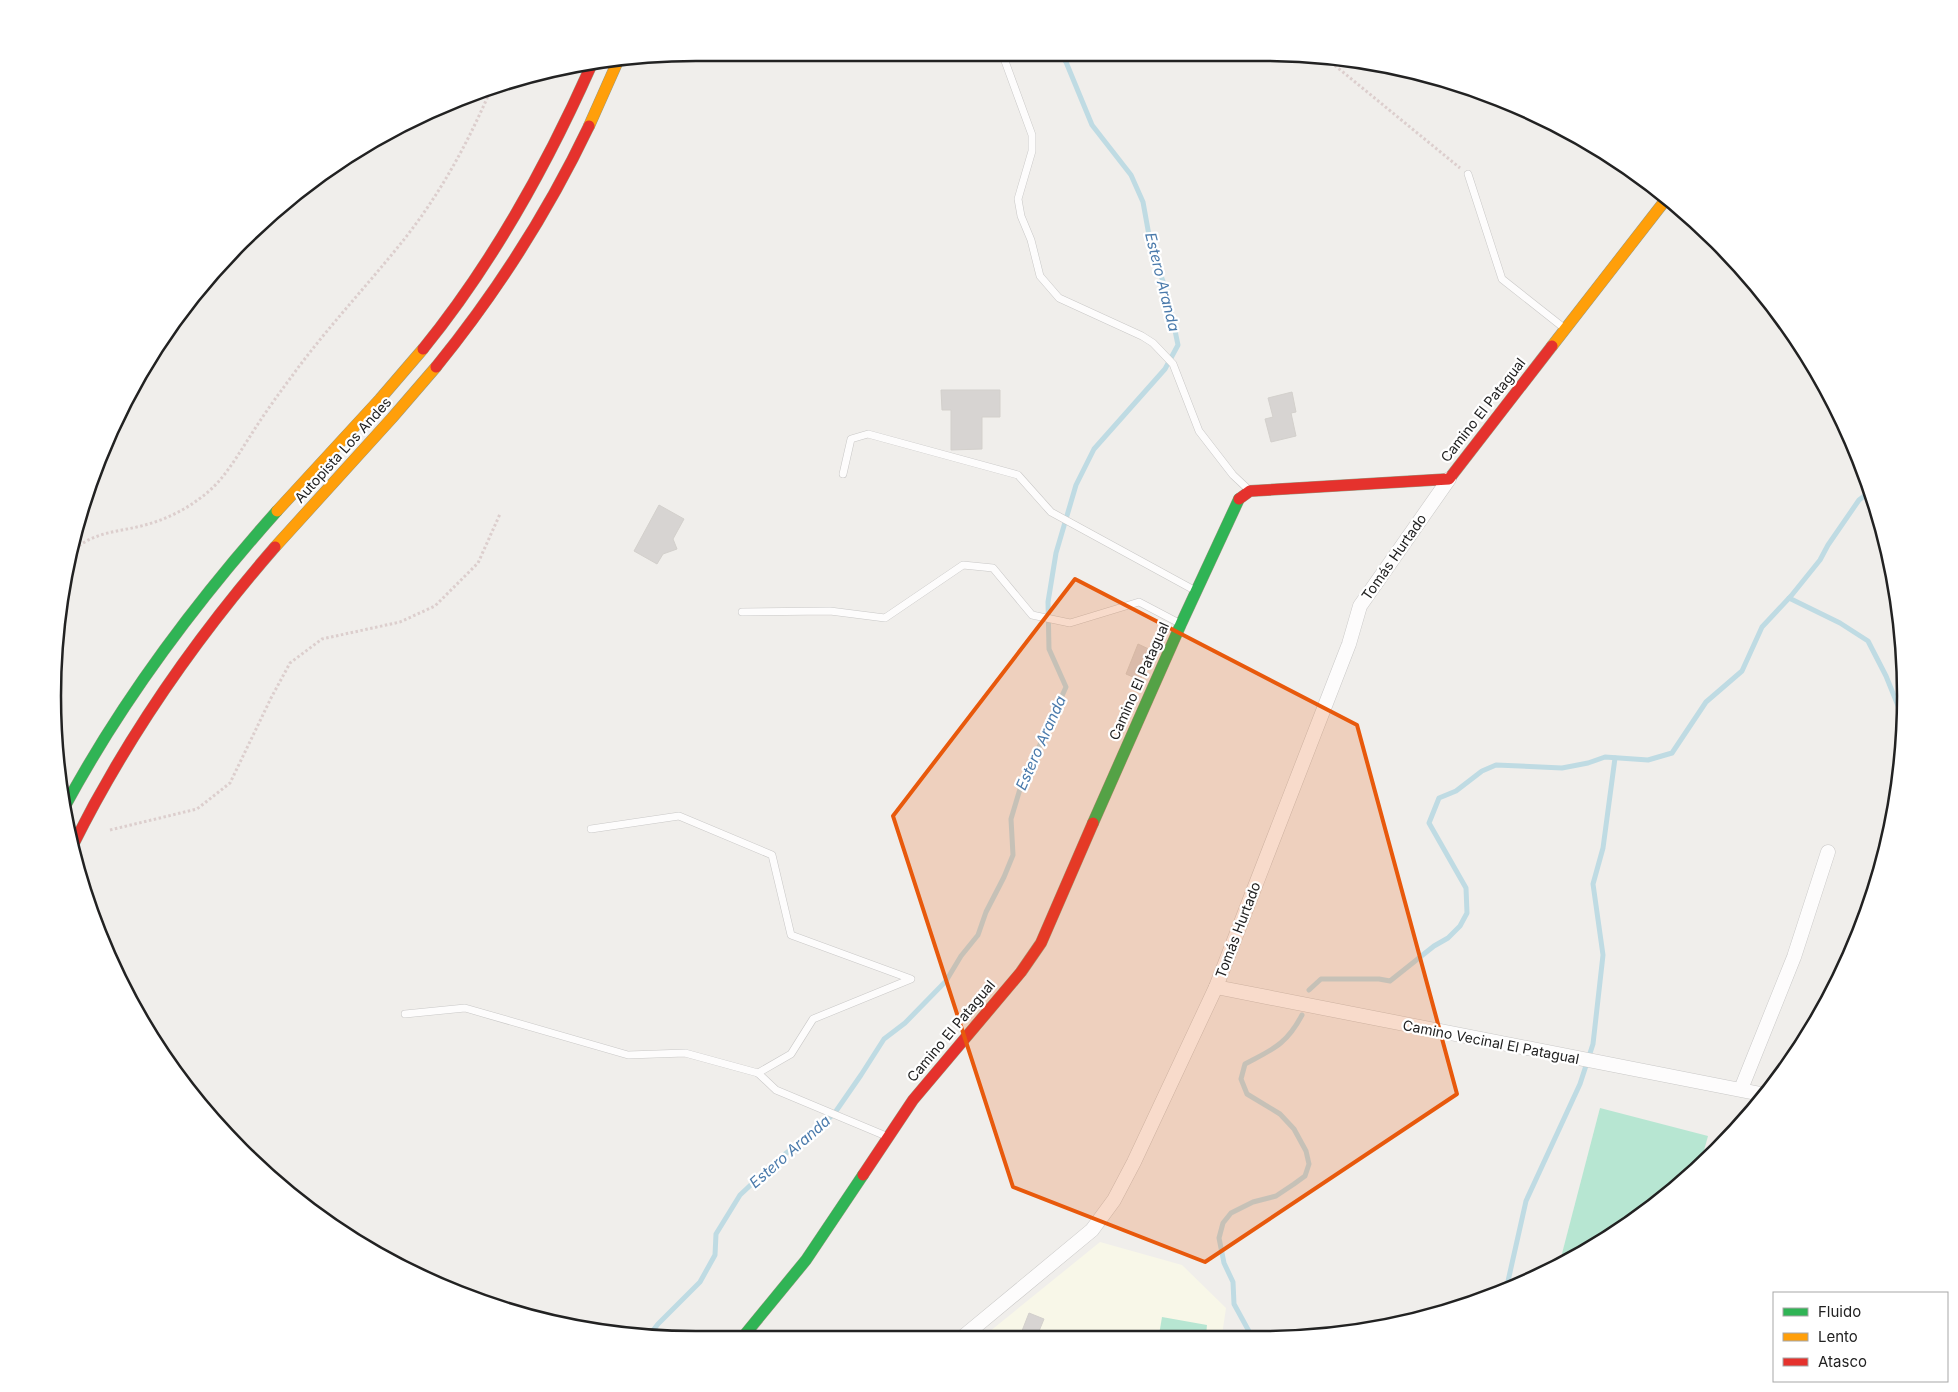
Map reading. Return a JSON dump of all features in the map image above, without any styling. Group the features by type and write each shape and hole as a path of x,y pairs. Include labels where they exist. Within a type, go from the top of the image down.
{"main road":[{"name":"Autopista Los Andes","path":"77,837 106,779 120,756 154,703 203,636 292,528 422,385 495,288 540,217 569,166 615,67"},
{"name":"Autopista Los Andes","path":"70,798 105,734 194,610 257,534 408,367 472,281 498,244 535,182 563,128 589,71"},
{"name":"Camino El Patagual","path":"748,1331 806,1260 913,1100 1021,972 1041,943 1181,624 1239,499 1250,491 1449,478 1662,204"}],"street":[{"name":"Tomás Hurtado","path":"970,1331 1092,1230 1114,1200 1134,1162 1216,987 1345,653 1360,606 1449,478"},
{"path":"1741,1089 1794,957 1828,852"},
{"name":"Camino Vecinal El Patagual","path":"1216,987 1757,1093"}],"lane":[{"path":"1005,61 1032,135 1032,151 1018,199 1021,216 1031,240 1040,276 1059,298 1142,336 1153,343 1173,364 1199,432 1232,475 1250,491"},
{"path":"1468,174 1502,279 1566,329"},
{"path":"843,474 851,438 868,434 1018,475 1051,512 1197,592"},
{"path":"742,612 830,610 885,618 963,565 993,568 1032,615 1070,623 1139,602 1181,624"},
{"path":"591,829 679,816 772,855 791,935 911,979 813,1019 791,1054 758,1073"},
{"path":"404,1014 465,1008 628,1055 685,1053 758,1073 776,1090 888,1136"}],"path":[{"path":"1336,66 1468,174"},
{"path":"80,546 90,538 101,534 146,525 183,509 200,498 229,471 270,406 319,339 403,240 428,207 467,140 487,97"},
{"path":"110,830 197,809 230,783 290,663 322,639 400,622 434,606 478,563 500,514"}],"highlighted area":[{"path":"1075,579 1357,725 1457,1094 1205,1262 1013,1187 893,816"}],"shaded area":[{"path":"1100,1242 1182,1265 1226,1308 1223,1331 990,1331"}],"green space":[{"path":"1600,1108 1708,1136 1704,1152 1648,1200 1615,1224 1562,1255"},
{"path":"1162,1317 1207,1325 1206,1331 1160,1331"}],"building":[{"path":"941,390 1000,390 1000,417 982,417 982,449 951,450 951,410 942,410"},
{"path":"1292,392 1296,412 1291,413 1296,436 1271,442 1265,419 1273,417 1268,398"},
{"path":"659,505 684,519 673,539 677,549 663,554 657,564 634,551"},
{"path":"1138,644 1153,651 1140,680 1126,674"},
{"path":"1029,1313 1044,1319 1039,1331 1022,1331"}],"waterway":[{"name":"Estero Aranda","path":"654,1329 700,1282 715,1255 716,1234 740,1195 773,1164 834,1114 884,1039 905,1023 946,981 961,956 978,935 986,912 1013,855 1011,819 1020,789 1066,687 1049,649 1048,602 1056,553 1076,485 1094,449 1165,369 1178,345 1167,292 1152,252 1143,202 1131,175 1092,125 1065,61"},
{"path":"1309,990 1321,979 1379,979 1390,981 1434,946 1448,938 1460,926 1467,913 1466,888 1429,823 1439,798 1456,791 1482,771 1496,765 1562,768 1588,763 1605,757 1648,760 1672,753 1706,702 1742,671 1762,627 1791,596 1820,560 1859,500 1864,496"},
{"path":"1789,598 1840,623 1868,641 1897,702"},
{"path":"1508,1281 1526,1201 1580,1084 1593,1044 1603,955 1593,884 1603,848 1615,758"},
{"path":"1249,1331 1234,1304 1233,1282 1224,1263 1219,1238 1223,1223 1231,1213 1253,1202 1276,1196 1294,1184 1305,1176 1309,1164 1306,1151 1294,1129 1280,1114 1247,1094 1241,1079 1245,1064 1271,1050 1284,1040 1302,1015"}],"traffic: fast":[{"path":"1093,823 1181,624 1239,499"},
{"path":"70,798 86,768 135,691 217,581 277,511"},
{"path":"748,1331 806,1260 863,1175"}],"traffic: slow":[{"path":"589,126 615,67"},
{"path":"1552,346 1662,204"},
{"path":"277,511 380,399 423,349"},
{"path":"275,547 436,367"}],"traffic: jam":[{"path":"423,349 472,283 516,213 556,141 589,71"},
{"path":"436,367 520,251 556,190 589,126"},
{"path":"1239,499 1250,491 1449,479 1552,346"},
{"path":"77,837 116,766 164,690 217,617 275,547"},
{"path":"863,1175 913,1100 1021,972 1041,943 1093,823"}]}
